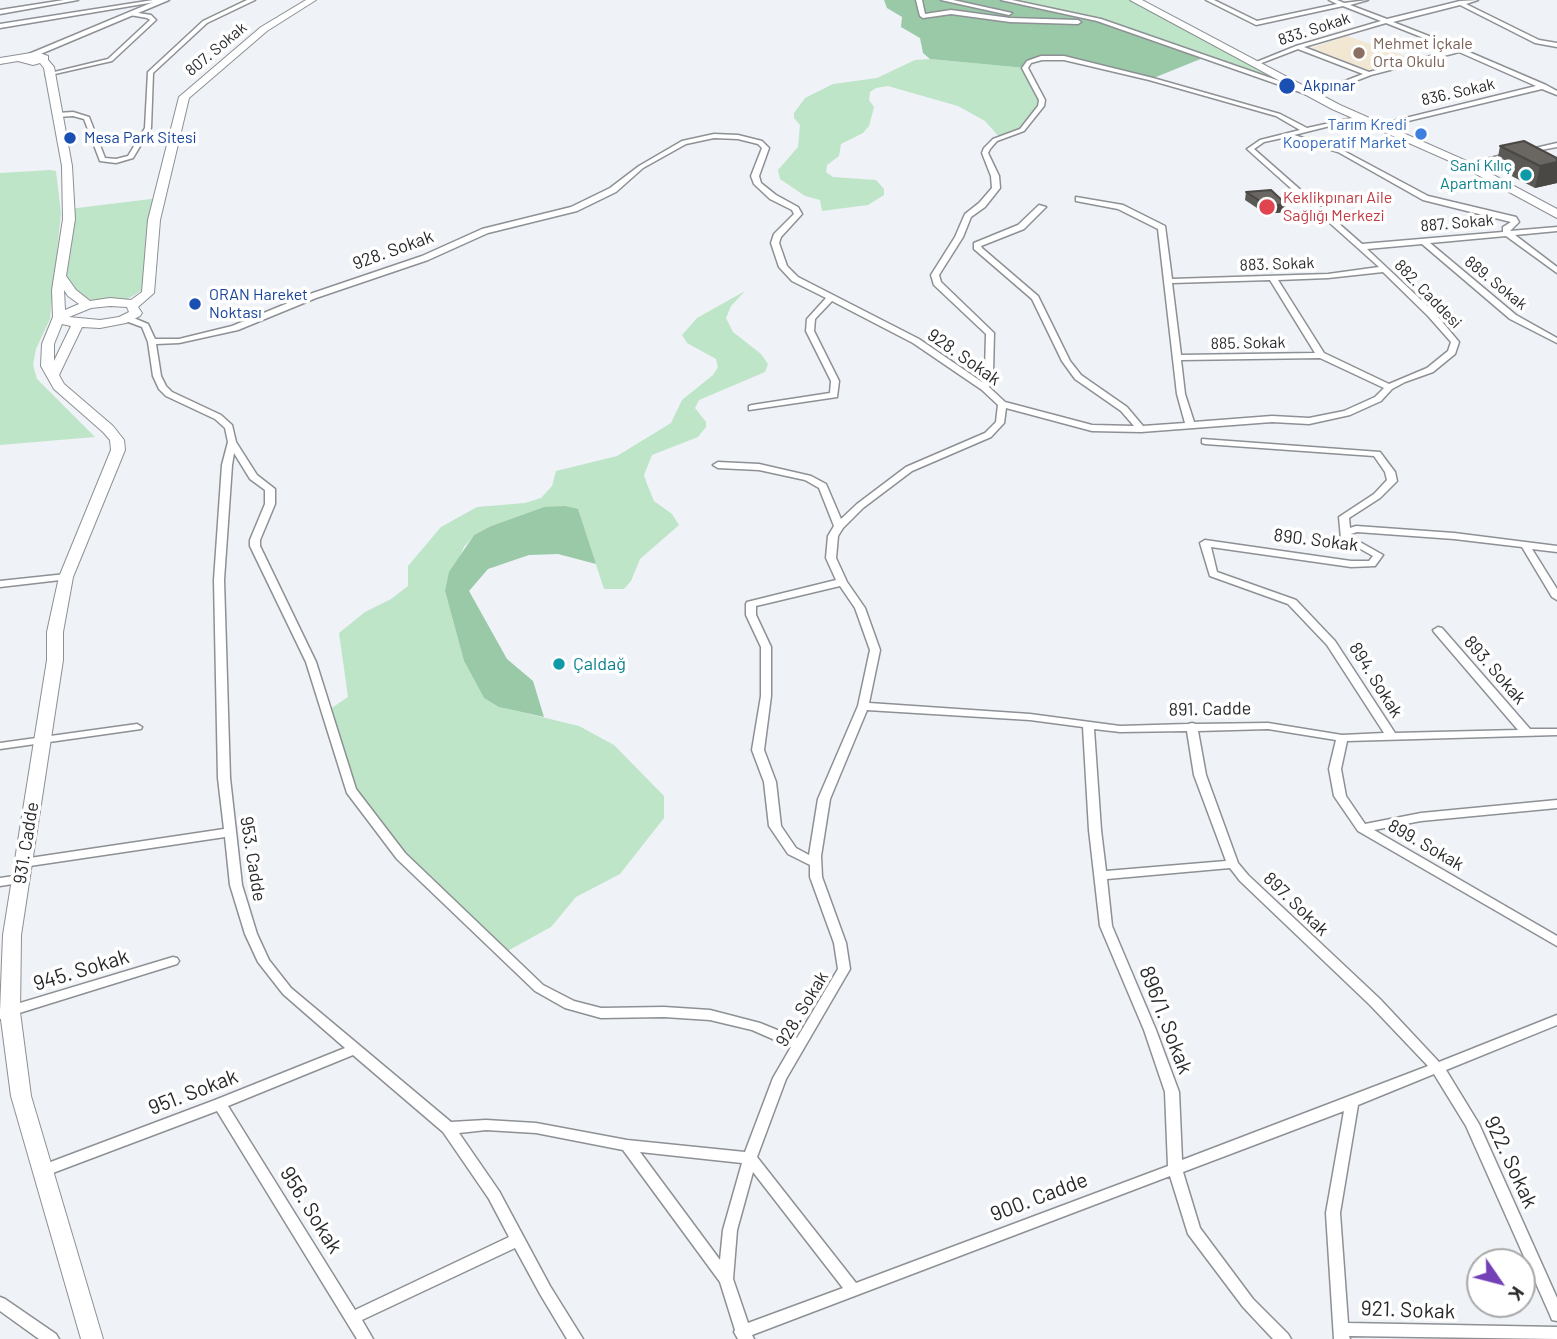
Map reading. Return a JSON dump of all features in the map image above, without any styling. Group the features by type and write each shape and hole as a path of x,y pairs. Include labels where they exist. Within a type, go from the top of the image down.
{"main road":[{"name":"807. Sokak","path":"133,305 148,293 154,219 184,97 264,29 312,0"},
{"path":"1135,0 1314,95 1467,165 1557,214"},
{"path":"0,61 43,58 49,67 48,75 67,166 69,219 59,317 48,344 47,366 53,375"},
{"path":"27,59 48,75"},
{"path":"61,277 72,293 88,305"},
{"path":"123,302 133,305 135,313 100,324 78,323 59,317 88,305 123,302"},
{"path":"53,375 78,323"},
{"name":"931. Cadde","path":"53,375 59,386 117,440 111,471 66,577 55,632 55,660 12,935 5,1013 22,1096 92,1339"}],"street":[{"path":"0,12 75,0"},
{"path":"27,59 165,0"},
{"path":"0,26 165,0"},
{"path":"57,115 73,114 87,118 102,160 120,161 131,157 148,128 150,73 205,22 252,0"},
{"path":"919,0 923,16 951,12 1022,21 1104,22"},
{"path":"944,0 1020,14 1069,15"},
{"path":"1004,0 1104,22 1314,95 1369,74 1460,50"},
{"path":"1209,0 1256,23 1365,0"},
{"path":"1332,0 1460,50 1557,93"},
{"path":"1450,0 1524,36 1555,46"},
{"name":"833. Sokak","path":"1257,63 1298,47 1475,0"},
{"path":"48,75 108,62 153,20 149,16 132,14"},
{"path":"43,58 66,43"},
{"path":"1298,47 1369,74"},
{"path":"985,388 989,372 990,333 937,283 935,275 956,242 968,216 982,205 996,188 995,176 985,153 987,148 995,141 1022,130 1041,106 1042,100 1025,68 1034,60 1063,58 1151,79 1278,114 1307,131"},
{"name":"836. Sokak","path":"1379,126 1544,86"},
{"name":"882. Caddesi","path":"1002,404 1082,426 1141,429 1272,419 1309,421 1333,417 1378,400 1389,387 1445,360 1455,342 1385,269 1250,149 1253,144 1360,117"},
{"path":"1287,135 1340,152 1426,198 1513,219 1515,222 1506,229 1507,233 1557,271"},
{"name":"928. Sokak","path":"152,342 179,341 235,328 345,284 425,258 485,231 574,209 612,190 671,147 714,136 748,139 766,148 755,176 758,184 773,197 795,209 798,214 777,236 775,243 783,267 810,290 916,341 985,388 1002,404 1000,424 988,435 909,469 839,526 833,536 831,558 842,582 860,608 875,650 863,706 824,799 816,863 816,877 840,943 844,970 831,997 780,1078 750,1158 730,1230 726,1279 744,1336"},
{"path":"1467,165 1557,145"},
{"path":"1079,199 1107,202 1155,222 1162,228 1170,281 1176,358 1190,425"},
{"path":"956,242 977,244 1012,232 1042,207"},
{"name":"887. Sokak","path":"1359,247 1557,229"},
{"name":"889. Sokak","path":"1422,240 1513,317 1557,341"},
{"path":"977,244 983,254 1035,298 1066,361 1078,377 1124,409 1141,429"},
{"name":"883. Sokak","path":"1170,281 1328,276 1385,269"},
{"path":"1273,278 1321,355 1389,387"},
{"path":"752,408 834,395 835,381 810,331 811,319 830,298"},
{"path":"126,318 145,326 152,342 157,376 162,387 169,394 218,417 229,427 232,442 253,477 270,489 270,503 254,540 255,546 311,662 351,790 401,856 539,988 570,1005 601,1013 664,1012 710,1015 755,1026 799,1045"},
{"name":"885. Sokak","path":"1176,358 1321,355"},
{"path":"1205,440 1377,453 1390,472 1392,481 1377,496 1344,517 1346,533"},
{"name":"953. Cadde","path":"232,442 227,465 219,580 220,692 236,885 251,934 264,962 287,991 448,1128 494,1195 575,1339"},
{"path":"718,466 759,467 808,478 823,486 839,526"},
{"name":"890. Sokak","path":"1331,643 1292,602 1213,574 1205,543 1351,564 1372,564 1378,555 1346,538 1346,533 1356,529 1557,550"},
{"path":"1525,545 1557,597"},
{"path":"0,583 66,577"},
{"path":"816,863 792,851 775,826 770,782 758,750 766,696 766,647 751,615 751,604 842,582"},
{"name":"893. Sokak","path":"1438,630 1526,732"},
{"name":"894. Sokak","path":"1331,643 1391,737"},
{"name":"891. Cadde","path":"863,706 1030,717 1120,729 1268,726 1342,738 1556,733"},
{"name":"896/1. Sokak","path":"1088,726 1106,926 1150,1030 1172,1093 1175,1168 1193,1230 1248,1303 1283,1339"},
{"name":"897. Sokak","path":"1192,726 1200,775 1233,864 1301,934 1375,1002 1438,1069"},
{"path":"0,746 42,738 137,727"},
{"name":"899. Sokak","path":"1342,738 1335,769 1340,796 1362,828 1557,942"},
{"path":"1362,828 1409,819 1557,804"},
{"path":"0,882 22,871 230,832"},
{"path":"1100,876 1233,864"},
{"name":"945. Sokak","path":"5,1013 173,961"},
{"name":"900. Cadde","path":"744,1336 853,1290 1352,1102 1557,1020"},
{"name":"951. Sokak","path":"45,1170 220,1104 355,1049"},
{"name":"922. Sokak","path":"1438,1069 1472,1124 1557,1315"},
{"path":"1341,1334 1333,1213 1352,1102"},
{"name":"956. Sokak","path":"220,1104 354,1317 365,1339"},
{"path":"448,1128 486,1125 536,1128 627,1145 750,1158 853,1290"},
{"path":"627,1145 726,1279"},
{"path":"354,1317 517,1240"},
{"path":"0,1303 51,1339"},
{"name":"921. Sokak","path":"1341,1334 1557,1334"}],"shaded area":[{"name":"Mehmet İçkale Orta Okulu","path":"1347,36 1408,57 1371,71 1311,48"}],"green space":[{"path":"884,0 1004,0 1099,20 1203,58 1151,79 1064,58 1034,60 1025,68 930,59 923,53 920,38 901,27 902,17 887,8"},
{"path":"1004,0 1135,0 1314,95 1099,20"},
{"path":"915,60 1025,68 1041,106 1022,130 1001,139 985,121 958,106 888,86 876,88 870,92 869,100 874,107 869,126 863,133 841,144 839,156 827,165 826,172 833,177 876,180 884,189 884,195 868,205 822,211 820,200 805,196 780,179 778,170 798,147 800,125 794,118 794,113 805,98 833,84 877,78"},
{"path":"56,171 61,213 50,319 36,349 33,365 37,379 95,437 0,445 0,173"},
{"path":"159,198 144,289 123,302 88,305 61,277 69,209"},
{"path":"745,291 731,306 726,318 733,332 761,354 768,364 765,372 699,400 695,408 706,422 706,427 698,437 652,455 644,475 647,484 654,501 672,514 679,525 640,559 631,581 624,589 604,589 578,510 544,507 474,535 464,547 445,591 464,661 484,698 500,707 579,726 614,745 664,796 664,818 620,874 576,897 551,927 502,954 401,856 351,790 327,711 348,697 339,633 365,612 391,599 408,586 408,566 441,527 477,507 525,503 541,498 552,486 556,471 617,456 671,423 682,400 713,375 718,367 716,359 687,343 682,335 697,318"},
{"path":"565,506 578,509 596,564 558,554 529,555 488,569 469,591 507,659 533,681 544,717 499,707 484,698 464,661 445,591 449,572 474,535 544,507"}],"building":[{"path":"1524,141 1557,158 1557,162 1540,166 1500,146"},
{"path":"1271,190 1286,204 1268,206 1246,192"}],"place":[{"name":"Mehmet İçkale Orta Okulu","path":"1359,53"},
{"name":"Akpınar","path":"1287,86"},
{"name":"Tarım Kredi Kooperatif Market","path":"1421,134"},
{"name":"Mesa Park Sitesi","path":"70,138"},
{"name":"Sani Kılıç Apartmanı","path":"1526,175"},
{"name":"Keklikpınarı Aile Sağlığı Merkezi","path":"1267,207"},
{"name":"ORAN Hareket Noktası","path":"195,304"},
{"name":"Çaldağ","path":"559,664"}]}
